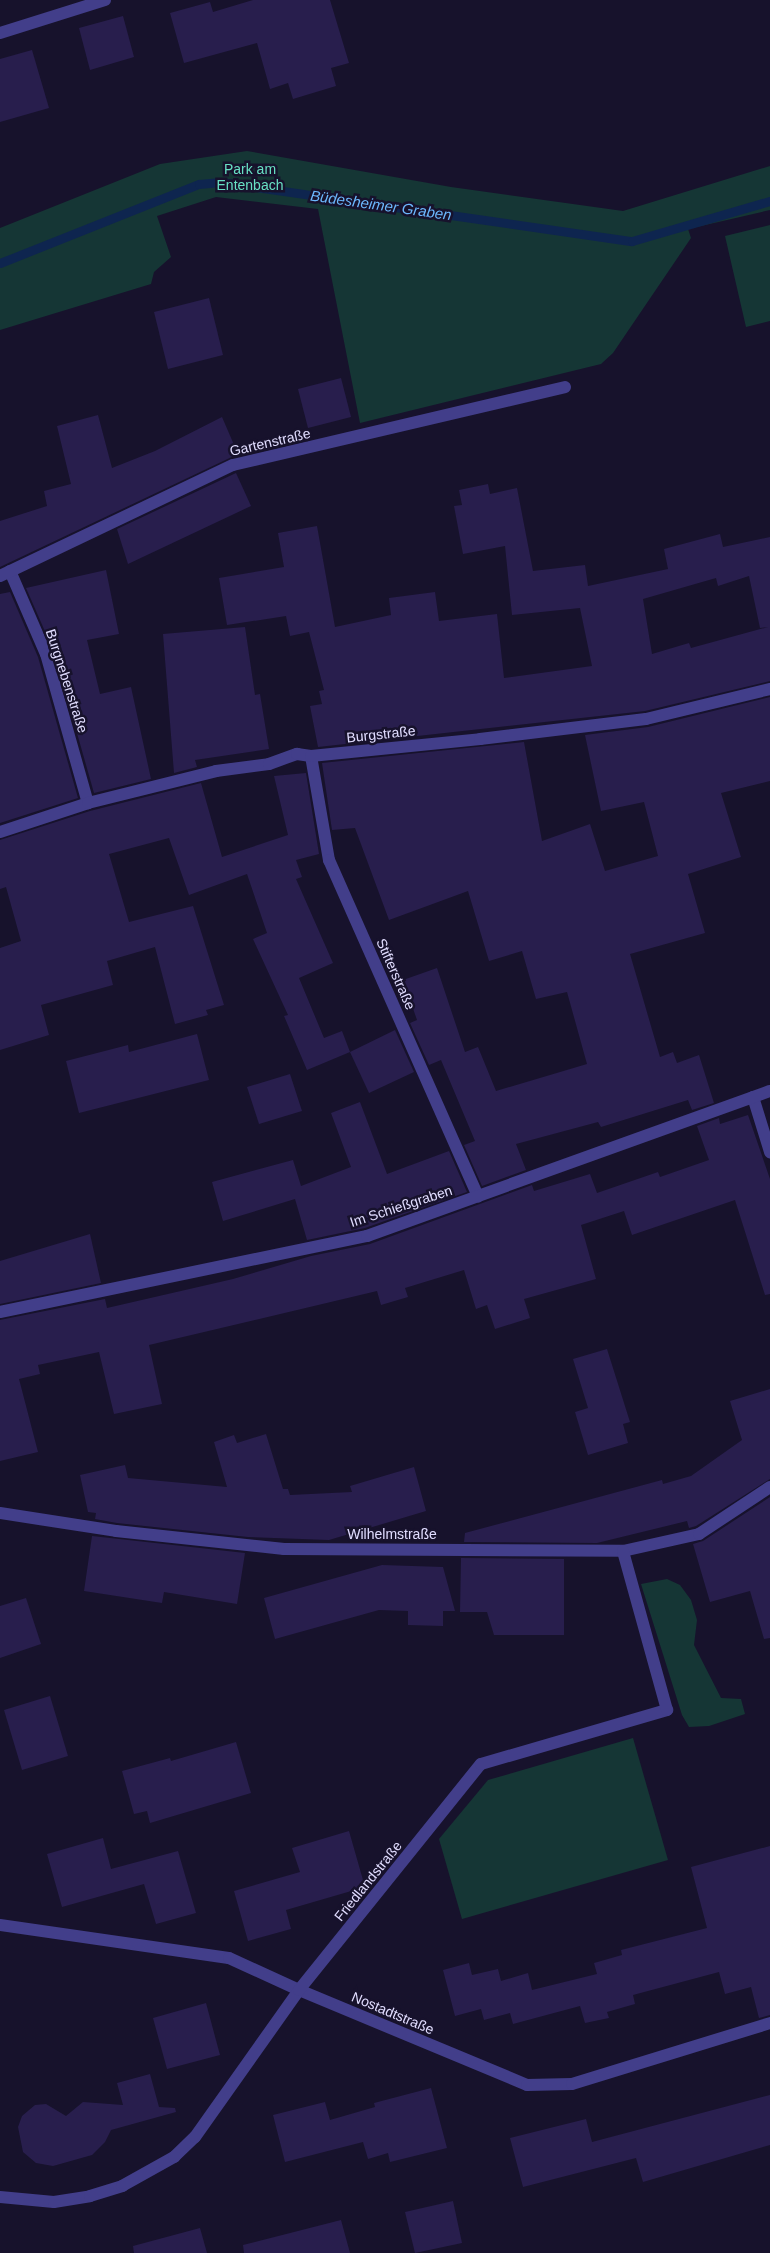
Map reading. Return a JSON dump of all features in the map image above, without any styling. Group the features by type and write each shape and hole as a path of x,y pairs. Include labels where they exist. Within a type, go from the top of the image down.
{"street":[{"path":"0,33 105,0"},
{"name":"Gartenstraße","path":"5,574 173,496 233,465 565,387"},
{"name":"Burgnebenstraße","path":"5,574 46,654 88,803"},
{"name":"Burgstraße","path":"0,832 88,803 216,771 269,764 297,754 311,756 646,719 770,689"},
{"name":"Stifterstraße","path":"311,756 329,860 478,1197"},
{"name":"Im Schießgraben","path":"0,1312 367,1236 770,1091"},
{"path":"753,1097 770,1152"},
{"name":"Wilhelmstraße","path":"0,1513 116,1531 284,1549 623,1551 699,1534 770,1487"},
{"name":"Friedlandstraße","path":"0,2197 54,2202 90,2196 122,2186 174,2157 195,2137 299,1990 481,1764 667,1710 623,1551"},
{"name":"Nostadtstraße","path":"0,1925 230,1958 299,1990 528,2085 572,2084 770,2023"}],"green space":[{"name":"Park am Entenbach","path":"247,151 451,187 623,211 770,166 770,210 688,229 691,238 613,353 601,364 360,423 318,209 216,197 157,216 171,257 154,272 151,284 0,330 0,228 160,164"},
{"path":"770,225 770,321 746,327 725,236"},
{"path":"667,1579 680,1585 691,1600 697,1620 694,1645 721,1698 741,1699 745,1714 709,1726 689,1727 682,1715 641,1584"},
{"path":"633,1738 668,1860 462,1919 439,1839 488,1780"}],"building":[{"path":"253,0 330,0 349,63 331,68 336,86 293,99 288,83 270,89 257,43 184,63 170,13 210,2 213,12"},
{"path":"123,16 134,57 90,70 79,28"},
{"path":"32,50 49,108 0,122 0,59"},
{"path":"209,298 223,355 168,369 154,312"},
{"path":"341,378 351,417 308,428 298,389"},
{"path":"98,415 112,468 155,451 222,417 238,454 0,567 0,521 47,506 44,491 71,484 57,426"},
{"path":"236,473 251,506 128,564 117,529"},
{"path":"488,484 490,494 517,488 533,571 585,565 588,586 668,569 664,549 720,534 723,547 770,537 770,681 645,711 318,747 310,706 322,704 319,691 324,690 309,632 290,636 286,616 227,625 219,578 284,567 278,533 317,526 335,627 391,615 389,598 435,592 439,621 497,614 504,678 592,666 580,608 512,615 505,546 463,554 454,506 462,505 459,490","holes":["749,576 760,628 768,627 691,648 689,643 652,654 643,599 716,578 718,586"]},
{"path":"106,570 119,634 87,640 100,694 131,687 151,779 94,793 54,652 26,588"},
{"path":"10,592 38,657 78,798 0,823 0,594"},
{"path":"245,627 255,695 260,694 269,749 195,760 197,767 174,773 163,634"},
{"path":"770,697 770,781 721,793 741,857 688,874 705,933 630,954 660,1057 673,1052 677,1063 699,1055 714,1103 692,1110 688,1100 601,1127 598,1122 516,1144 526,1170 482,1186 464,1145 475,1141 441,1060 429,1065 410,1023 417,1020 403,980 437,968 465,1052 478,1047 496,1091 587,1064 567,992 536,999 522,951 489,961 468,891 389,920 355,828 332,830 322,763 524,742 542,841 590,824 605,871 658,856 644,802 601,811 585,735 648,727"},
{"path":"306,773 319,854 296,860 302,877 296,879 333,963 299,978 324,1038 342,1031 350,1052 307,1070 284,1016 288,1015 253,939 267,933 247,874 189,895 169,838 109,854 129,922 193,906 224,1005 206,1010 208,1015 175,1024 155,947 107,961 113,985 41,1005 49,1035 0,1050 0,948 21,941 6,887 0,889 0,840 90,811 201,783 222,857 288,835 274,776"},
{"path":"395,1030 414,1072 369,1093 350,1052"},
{"path":"197,1034 209,1080 79,1113 66,1061 128,1045 129,1052"},
{"path":"290,1074 302,1111 259,1124 247,1087"},
{"path":"360,1102 387,1174 449,1151 467,1192 365,1228 307,1240 295,1199 223,1221 212,1182 293,1160 301,1186 351,1167 331,1113"},
{"path":"748,1115 770,1179 770,1294 765,1295 735,1200 632,1235 624,1211 581,1225 596,1279 524,1299 530,1318 495,1329 487,1305 476,1309 464,1270 405,1288 408,1297 381,1305 377,1291 149,1345 162,1404 114,1414 99,1352 38,1365 40,1374 19,1379 38,1452 0,1461 0,1320 105,1299 107,1308 233,1279 311,1256 370,1244 532,1185 534,1191 590,1174 597,1193 658,1172 660,1177 709,1160 697,1126 719,1118 720,1124"},
{"path":"90,1234 101,1283 0,1304 0,1261"},
{"path":"607,1349 630,1422 623,1424 628,1443 588,1455 575,1412 588,1408 573,1359"},
{"path":"770,1389 770,1479 696,1526 689,1528 687,1521 597,1543 464,1542 465,1533 662,1480 663,1484 691,1476 742,1440 730,1401"},
{"path":"266,1434 283,1489 288,1489 290,1495 352,1492 350,1486 414,1467 426,1511 329,1540 248,1537 117,1523 95,1519 96,1513 88,1512 80,1475 125,1465 128,1478 227,1487 214,1442 234,1435 237,1443"},
{"path":"770,1497 770,1638 764,1639 750,1591 710,1602 693,1544 703,1541"},
{"path":"92,1536 245,1553 237,1604 164,1592 162,1603 84,1591"},
{"path":"461,1558 564,1559 564,1635 494,1635 487,1612 460,1612"},
{"path":"382,1565 443,1567 455,1611 443,1611 443,1626 408,1625 408,1611 379,1610 275,1639 264,1598"},
{"path":"26,1598 41,1644 0,1658 0,1606"},
{"path":"50,1696 68,1756 22,1770 4,1710"},
{"path":"236,1742 251,1793 150,1823 147,1811 134,1814 122,1771 170,1758 171,1761"},
{"path":"349,1831 365,1887 286,1910 291,1929 248,1941 234,1891 300,1872 292,1848"},
{"path":"103,1838 111,1869 178,1851 196,1913 156,1924 144,1884 62,1907 47,1854"},
{"path":"770,1846 770,2015 759,2018 751,1987 725,1994 719,1972 633,1995 635,2004 607,2012 609,2018 585,2023 580,2006 513,2024 510,2013 484,2020 481,2009 455,2016 443,1970 469,1963 472,1975 498,1969 501,1981 528,1973 532,1990 597,1974 594,1963 622,1955 621,1950 707,1928 691,1867"},
{"path":"206,2003 220,2055 167,2069 153,2018"},
{"path":"150,2074 159,2107 175,2108 176,2112 111,2130 105,2142 92,2155 53,2166 36,2163 23,2152 18,2127 22,2116 35,2105 46,2104 66,2116 83,2102 123,2105 117,2083"},
{"path":"431,2088 447,2148 390,2162 388,2153 368,2159 363,2142 285,2162 273,2115 325,2102 330,2120 375,2107 374,2103"},
{"path":"770,2095 770,2145 643,2182 636,2158 523,2187 510,2138 586,2119 592,2142"},
{"path":"453,2201 462,2243 415,2253 405,2212"},
{"path":"341,2220 350,2253 244,2253 243,2245"},
{"path":"200,2228 207,2253 134,2253 133,2246"}],"waterway":[{"name":"Büdesheimer Graben","path":"0,263 199,184 221,182 632,241 770,201"}]}
